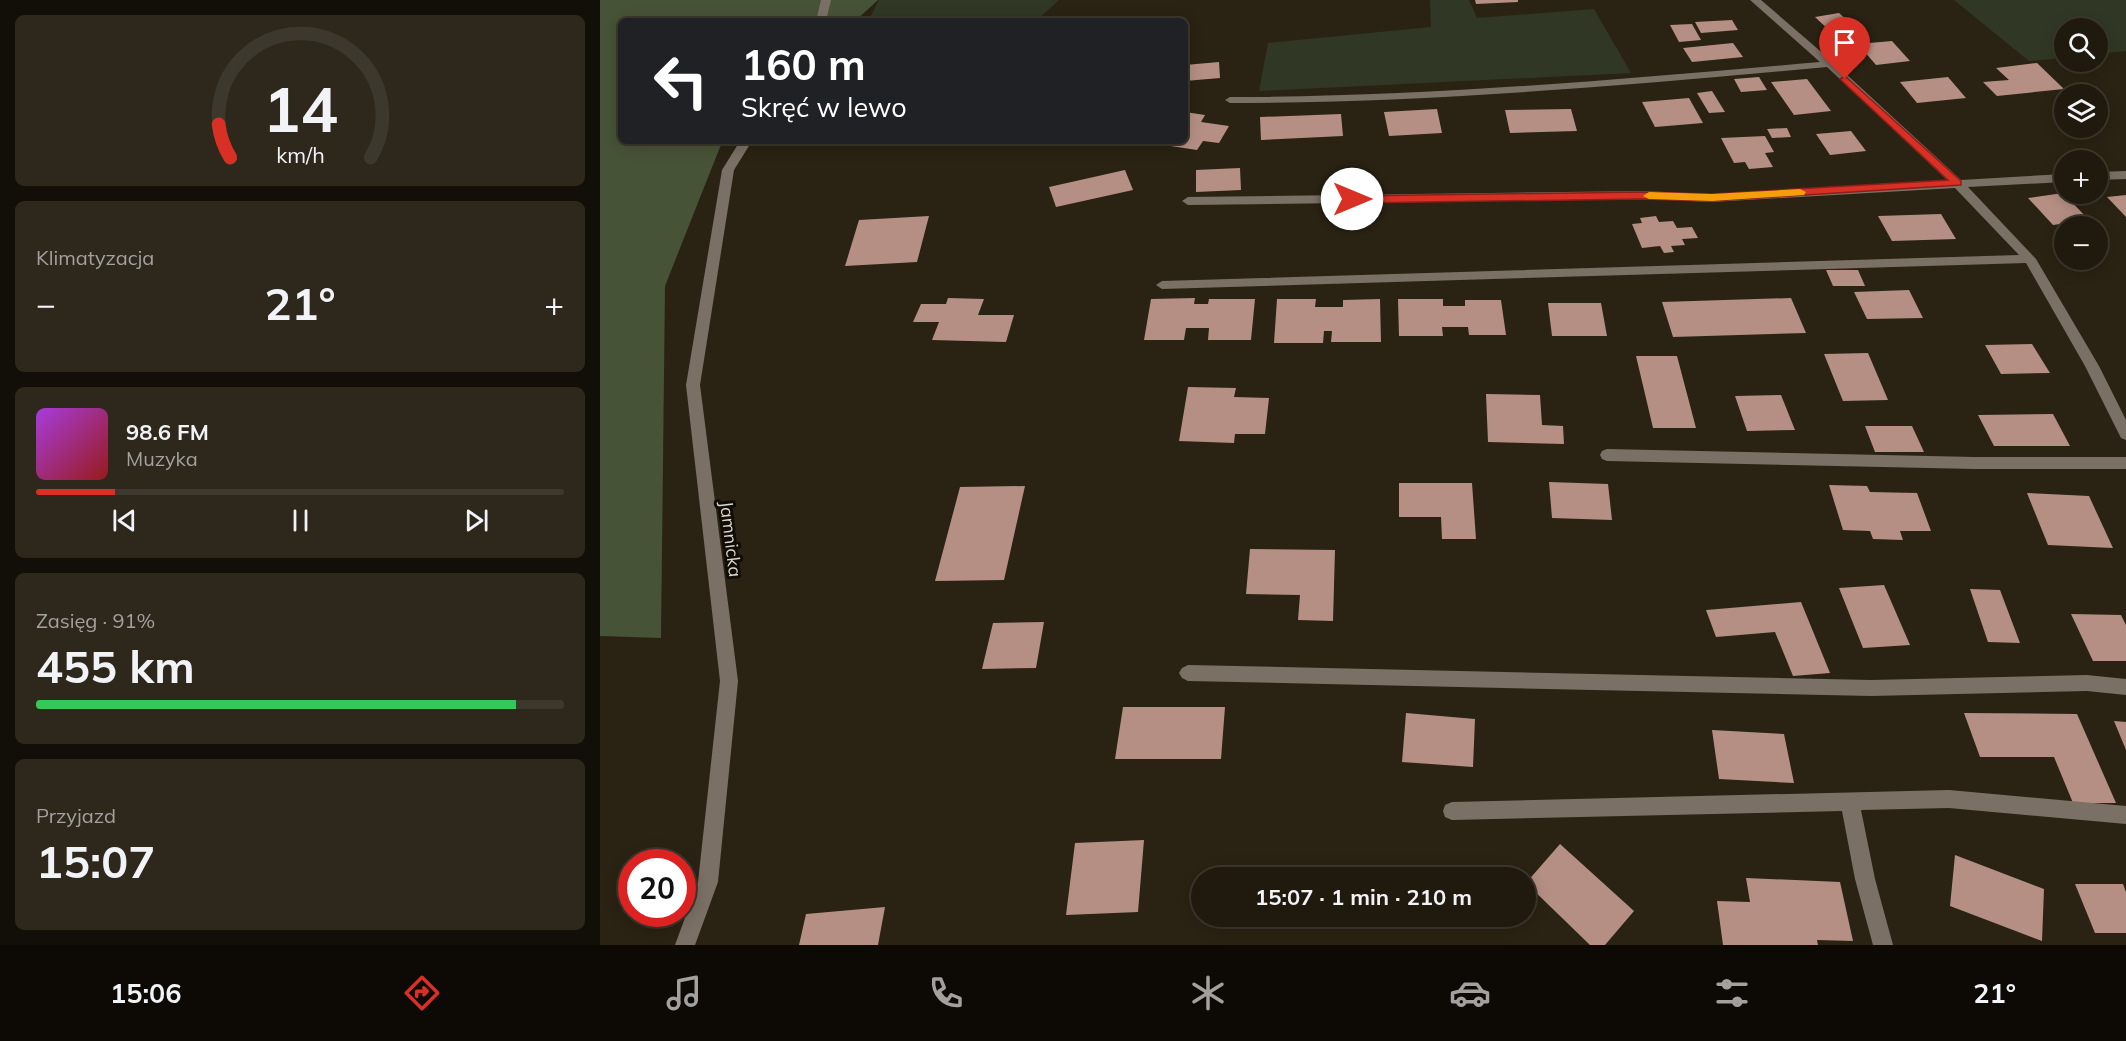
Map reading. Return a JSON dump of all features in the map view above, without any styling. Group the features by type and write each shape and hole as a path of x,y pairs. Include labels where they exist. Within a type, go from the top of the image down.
{"street":[{"path":"822,18 826,0"},
{"path":"1755,0 1829,64 1957,183 2030,259 2092,366 2126,434"},
{"path":"1230,100 1310,100 1541,88 1829,64"},
{"name":"Jamnicka","path":"685,945 708,882 729,681 693,385 728,170 744,144"},
{"path":"2108,176 2126,175"},
{"path":"1188,201 1642,195 1712,198 2054,178"},
{"path":"1162,285 2030,259"},
{"path":"1607,455 1975,463 2126,463"},
{"path":"1188,673 1409,676 1788,687 1871,688 2087,683 2126,687"},
{"path":"1452,811 1949,799 2126,815"},
{"path":"1850,801 1865,879 1883,945"}],"green space":[{"path":"600,0 878,0 858,18 618,18 618,144 724,144 720,147 665,286 661,638 600,636"},
{"path":"879,0 1059,0 1039,18 870,18"},
{"path":"1430,0 1469,0 1477,18 1594,9 1631,73 1259,91 1268,43 1431,27"},
{"path":"1954,0 2126,0 2126,51 2108,53 2108,18 2054,18 2054,59 2029,61"}],"building":[{"path":"1475,0 1518,0 1518,2 1476,4"},
{"path":"1839,13 1856,28 1831,32 1815,17"},
{"path":"1732,20 1738,30 1701,33 1695,22"},
{"path":"1692,24 1701,40 1679,42 1670,25"},
{"path":"1892,41 1910,61 1876,65 1858,44"},
{"path":"1733,43 1743,57 1692,62 1683,48"},
{"path":"1219,62 1220,78 1188,81 1188,65"},
{"path":"2037,63 2059,84 2054,84 2054,90 1997,96 1983,82 2009,80 1996,68"},
{"path":"1759,77 1767,90 1741,92 1734,79"},
{"path":"1948,77 1966,98 1917,103 1900,82"},
{"path":"1807,79 1831,111 1794,115 1771,82"},
{"path":"1712,91 1725,112 1709,113 1697,93"},
{"path":"1689,98 1703,123 1655,127 1642,102"},
{"path":"1437,109 1442,133 1389,136 1384,112"},
{"path":"1571,109 1577,131 1510,133 1505,110"},
{"path":"1188,112 1205,115 1201,122 1229,126 1219,143 1203,141 1197,150 1164,145 1188,144"},
{"path":"1341,114 1343,136 1261,140 1260,117"},
{"path":"1787,128 1791,137 1772,138 1767,129"},
{"path":"1851,131 1866,151 1830,155 1816,134"},
{"path":"1765,136 1774,152 1765,153 1773,167 1749,169 1745,162 1734,163 1721,138"},
{"path":"1240,168 1241,190 1196,192 1196,170"},
{"path":"1125,170 1133,190 1056,207 1049,187"},
{"path":"2054,194 2054,204 2074,204 2085,216 2054,216 2053,225 2028,198"},
{"path":"2126,195 2126,217 2108,198"},
{"path":"1941,214 1956,239 1892,241 1878,216"},
{"path":"929,216 917,262 845,266 859,220"},
{"path":"1656,216 1659,222 1673,221 1677,228 1692,227 1698,238 1682,239 1685,245 1671,246 1674,252 1664,253 1660,246 1642,248 1632,224 1642,223 1640,218"},
{"path":"1826,270 1858,270 1865,286 1833,286"},
{"path":"1909,290 1923,318 1867,319 1854,292"},
{"path":"948,298 984,299 978,315 1014,315 1006,342 932,340 939,322 913,322 921,304 946,304"},
{"path":"1195,298 1194,304 1208,304 1209,299 1255,299 1251,340 1208,340 1209,328 1186,328 1184,340 1144,340 1151,299"},
{"path":"1791,298 1806,333 1673,337 1662,302"},
{"path":"1277,299 1316,299 1315,307 1343,307 1343,300 1380,299 1381,342 1331,342 1332,331 1324,331 1323,343 1274,343"},
{"path":"1398,299 1443,299 1443,306 1465,306 1465,300 1501,300 1506,335 1469,335 1468,327 1442,327 1443,336 1399,336"},
{"path":"1548,303 1601,303 1607,336 1552,336"},
{"path":"2032,344 2050,373 2001,374 1985,345"},
{"path":"1868,353 1888,400 1843,401 1824,354"},
{"path":"1636,356 1677,356 1696,428 1653,428"},
{"path":"1188,387 1236,388 1234,397 1269,398 1265,434 1235,434 1234,443 1179,441"},
{"path":"1486,394 1540,395 1542,425 1563,426 1564,444 1488,442"},
{"path":"1781,395 1795,430 1747,431 1735,396"},
{"path":"2053,414 2070,446 1994,446 1978,415"},
{"path":"1865,426 1912,426 1924,452 1875,452"},
{"path":"1549,482 1608,484 1612,520 1552,518"},
{"path":"1399,483 1472,483 1476,539 1442,539 1441,517 1399,517"},
{"path":"1829,485 1867,486 1870,492 1917,493 1931,531 1900,531 1903,540 1873,539 1870,531 1843,530"},
{"path":"1025,486 1004,580 935,581 960,487"},
{"path":"2027,493 2089,496 2113,548 2048,545"},
{"path":"1250,549 1335,550 1333,621 1298,620 1300,595 1246,594"},
{"path":"1884,585 1910,645 1863,648 1839,588"},
{"path":"1970,589 2000,590 2020,643 1988,642"},
{"path":"1801,602 1830,673 1793,676 1775,632 1716,637 1706,610"},
{"path":"2071,614 2121,615 2126,625 2126,661 2093,661"},
{"path":"1044,622 1036,668 982,669 993,623"},
{"path":"1123,707 1225,707 1221,759 1115,759"},
{"path":"1406,713 1475,719 1473,767 1402,762"},
{"path":"1964,713 2077,714 2116,803 2073,803 2054,757 1980,757"},
{"path":"2114,721 2126,722 2126,750"},
{"path":"1712,730 1784,734 1794,783 1719,779"},
{"path":"1144,840 1138,912 1066,915 1075,843"},
{"path":"1560,844 1634,911 1605,945 1590,945 1536,893 1536,872"},
{"path":"1955,855 2044,889 2042,941 1950,906"},
{"path":"1746,878 1840,882 1853,941 1817,940 1818,945 1723,945 1717,901 1750,902"},
{"path":"2075,884 2123,884 2126,892 2126,933 2095,933"},
{"path":"885,907 878,945 799,945 806,914"}],"slow traffic":[{"path":"1649,196 1712,198 1800,192"}],"route":[{"path":"1352,199 1642,195 1712,198 1957,183 1845,79"}]}
